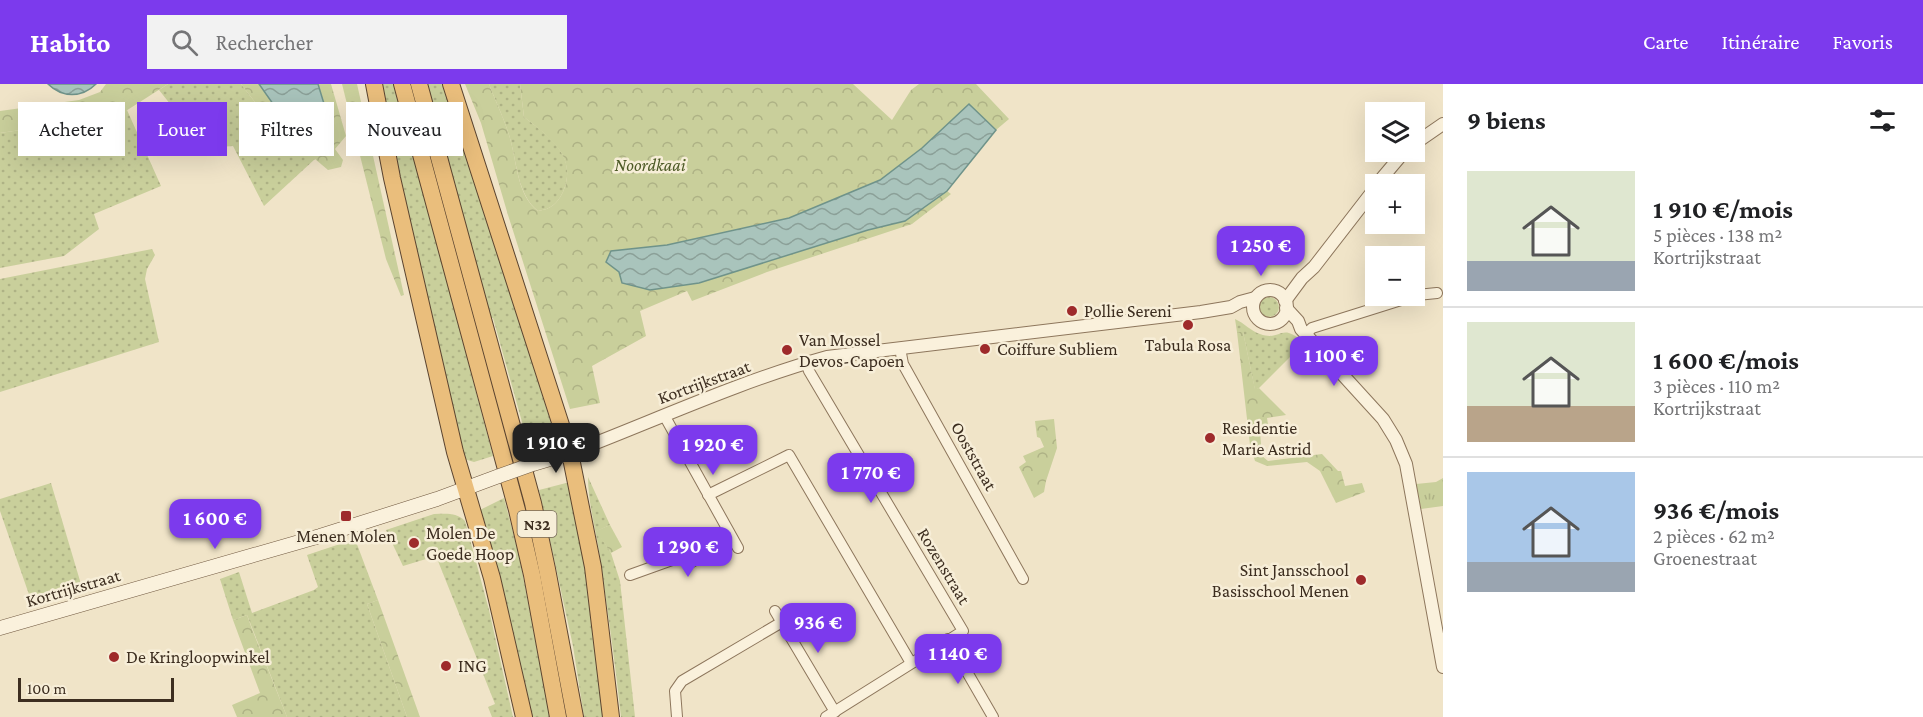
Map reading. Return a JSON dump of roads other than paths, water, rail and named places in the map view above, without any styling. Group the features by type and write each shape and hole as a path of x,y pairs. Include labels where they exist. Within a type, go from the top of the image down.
{"highway":[{"path":"374,84 402,224 455,452 492,578 524,717"},
{"name":"N32","path":"402,84 517,510 532,575 558,717"},
{"name":"N32","path":"419,84 532,503 550,580 575,717"},
{"path":"452,84 570,453 593,567 611,717"}],"main road":[{"name":"Kortrijkstraat","path":"0,628 320,536 570,453"}],"street":[{"path":"1425,137 1443,125"},
{"path":"1385,174 1396,162"},
{"path":"1279,321 1284,315 1283,300 1314,267 1365,200"},
{"path":"1437,293 1417,295 1303,331 1279,321 1263,322 1254,313 1253,306 1255,298 1266,291 1283,300 1303,331 1383,419 1396,440 1406,464 1443,667"},
{"name":"Kortrijkstraat","path":"1231,307 1255,298"},
{"name":"Kortrijkstraat","path":"570,453 664,415 827,357 1231,307 1254,313"},
{"name":"Ooststraat","path":"900,348 903,364 1023,579"},
{"name":"Rozenstraat","path":"806,363 963,631 948,639"},
{"path":"630,575 683,556 688,564 735,544 664,415"},
{"path":"708,495 789,455 911,663"},
{"path":"775,611 831,714 948,639 993,717"},
{"path":"676,717 675,691 682,681 782,622"}],"water":[{"path":"48,84 96,84 85,92 66,94"},
{"path":"259,84 318,84 323,102 272,102"},
{"path":"969,104 996,130 947,191 905,221 868,230 699,283 650,290 622,283 619,272 606,262 611,251 667,245 789,218 880,180 922,148"}],"place":[{"name":"Pollie Sereni","path":"1072,311"},
{"name":"Tabula Rosa","path":"1188,325"},
{"name":"Coiffure Subliem","path":"985,349"},
{"name":"Van Mossel Devos-Capoen","path":"787,350"},
{"name":"Residentie Marie Astrid","path":"1210,438"},
{"name":"Menen Molen","path":"346,516"},
{"name":"Molen De Goede Hoop","path":"414,543"},
{"name":"Sint Jansschool Basisschool Menen","path":"1361,580"},
{"name":"De Kringloopwinkel","path":"114,657"},
{"name":"ING","path":"446,666"}],"park label":[{"name":"Noordkaai","path":"650,165"}]}
